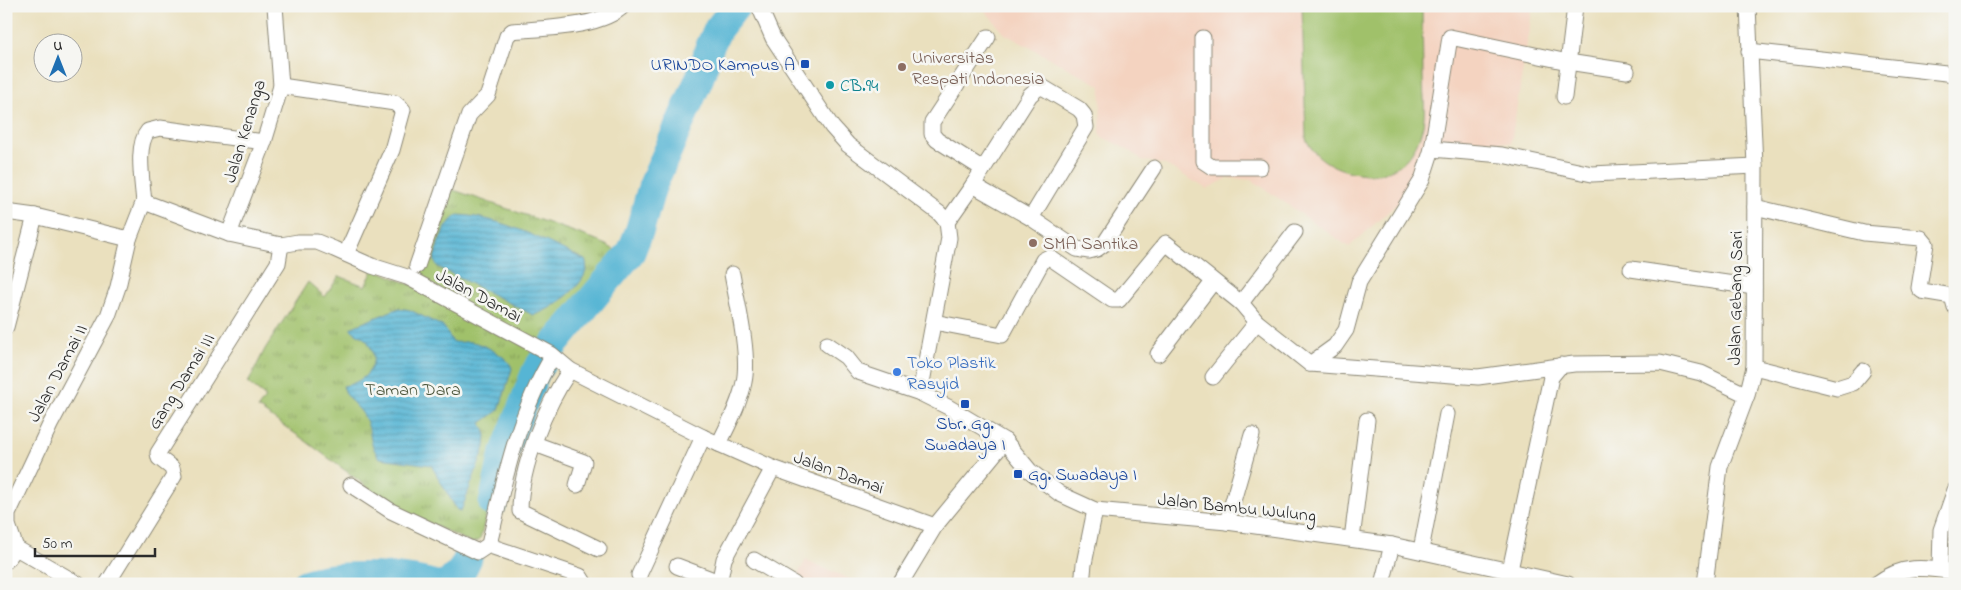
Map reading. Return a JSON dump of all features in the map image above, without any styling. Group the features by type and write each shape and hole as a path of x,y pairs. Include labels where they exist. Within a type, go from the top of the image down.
{"street":[{"name":"Jalan Kenanga","path":"229,234 264,142 281,86 274,6"},
{"path":"417,266 469,115 488,95 507,36 512,32 595,21 608,16 623,6"},
{"path":"758,6 773,38 832,127 848,145 939,213 947,222 949,238 920,393"},
{"path":"1564,97 1575,6"},
{"name":"Jalan Gebang Sari","path":"1705,584 1722,462 1747,395 1754,367 1756,207 1748,6"},
{"path":"982,169 937,140 932,129 932,122 988,37"},
{"path":"1310,364 1336,346 1346,330 1359,282 1422,180 1432,148 1450,37 1568,62 1627,71"},
{"path":"1203,38 1203,161 1212,167 1260,167"},
{"path":"1749,51 1955,74"},
{"path":"281,86 395,103 403,110 392,150 346,254"},
{"path":"947,222 974,185 982,169 1030,95 1038,88 1044,88 1079,109 1084,115 1086,127 1031,218"},
{"path":"6,212 36,216 129,239 144,204 141,152 142,139 148,131 160,128 264,142"},
{"path":"1432,148 1502,155 1592,174 1755,166"},
{"path":"974,185 1031,218 1077,249 1089,251 1097,249 1104,244 1154,168"},
{"name":"Jalan Damai","path":"144,204 229,234 281,245 298,242 317,242 407,277 549,353 570,370 703,437 773,468 935,526"},
{"path":"1756,207 1864,233 1921,238 1926,244 1919,288 1922,291 1952,296 1955,308"},
{"path":"6,327 36,216"},
{"path":"1241,303 1295,232"},
{"name":"Jalan Damai II","path":"16,548 8,525 8,514 50,426 108,316 118,287 129,239"},
{"path":"934,322 1002,335 1044,260 1049,257 1114,301 1124,297 1166,243 1241,303 1257,322 1310,364 1478,376 1561,365 1643,363 1674,365 1701,373 1747,395"},
{"name":"Gang Damai III","path":"107,584 174,476 172,468 159,458 158,453 278,264 281,245"},
{"path":"1631,269 1754,287"},
{"path":"719,444 742,389 745,375 741,320 732,274"},
{"path":"1158,354 1213,282"},
{"path":"1213,376 1257,322"},
{"name":"Jalan Bambu Wulung","path":"827,344 846,357 858,372 920,393 948,407 1005,441 1030,471 1060,494 1095,510 1227,522 1392,545 1510,570 1537,581 1568,584"},
{"path":"351,485 390,511 478,552 490,544 513,450 549,353"},
{"path":"1510,570 1551,377 1561,365"},
{"path":"1754,367 1837,388 1853,383 1863,371"},
{"path":"570,370 558,388 534,444 520,499 520,511 600,549"},
{"path":"1421,550 1447,414"},
{"path":"1352,539 1367,420"},
{"path":"1227,522 1252,434"},
{"path":"639,575 703,437"},
{"path":"900,584 935,526 1005,441"},
{"path":"534,444 584,462 577,485"},
{"path":"677,566 719,583 724,559 773,468"},
{"path":"1876,584 1897,571 1909,568 1948,571 1941,530 1955,490"},
{"path":"1082,584 1095,510"},
{"path":"490,544 493,547 580,576 585,584"},
{"path":"1382,584 1392,545"},
{"path":"6,560 16,548 78,584"},
{"path":"754,560 794,584"}],"shaded area":[{"path":"981,6 1533,6 1511,143 1427,137 1413,182 1398,203 1349,247 1252,180 1228,178 1207,189 1166,165 1142,160 1129,150 1100,136 1101,86 1005,34"},
{"path":"806,560 854,581 853,584 778,584 782,576 794,581"}],"green space":[{"path":"1302,6 1422,6 1423,125 1414,148 1408,157 1392,170 1371,174 1342,169 1321,158 1306,139"},
{"name":"Taman Dara","path":"445,187 597,240 624,255 536,363 502,449 480,540 472,543 393,506 258,408 266,397 248,383 265,349 308,282 325,297 339,276 365,286 374,269 411,285"}],"water":[{"path":"458,215 491,220 540,238 585,260 587,268 584,276 570,294 550,308 533,315 438,267 434,261 439,242 449,223"},
{"path":"399,308 410,310 444,327 452,341 471,342 489,348 507,360 512,369 499,410 481,423 486,435 485,447 461,511 457,510 431,465 380,458 373,447 365,418 348,397 343,386 363,378 372,367 373,361 373,354 368,343 350,328"}],"waterway":[{"path":"493,503 503,457 536,371 553,346 631,252 652,187 700,77 710,46 718,29 736,6"},
{"path":"448,584 462,570 468,558"},
{"path":"305,584 333,578 368,576 432,584"}],"place":[{"name":"URINDO Kampus A","path":"805,64"},
{"name":"Universitas Respati Indonesia","path":"902,67"},
{"name":"CB.94","path":"830,85"},
{"name":"SMA Santika","path":"1033,243"},
{"name":"Toko Plastik Rasyid","path":"897,372"},
{"name":"Sbr. Gg. Swadaya I","path":"965,404"},
{"name":"Gg. Swadaya I","path":"1018,474"}]}
